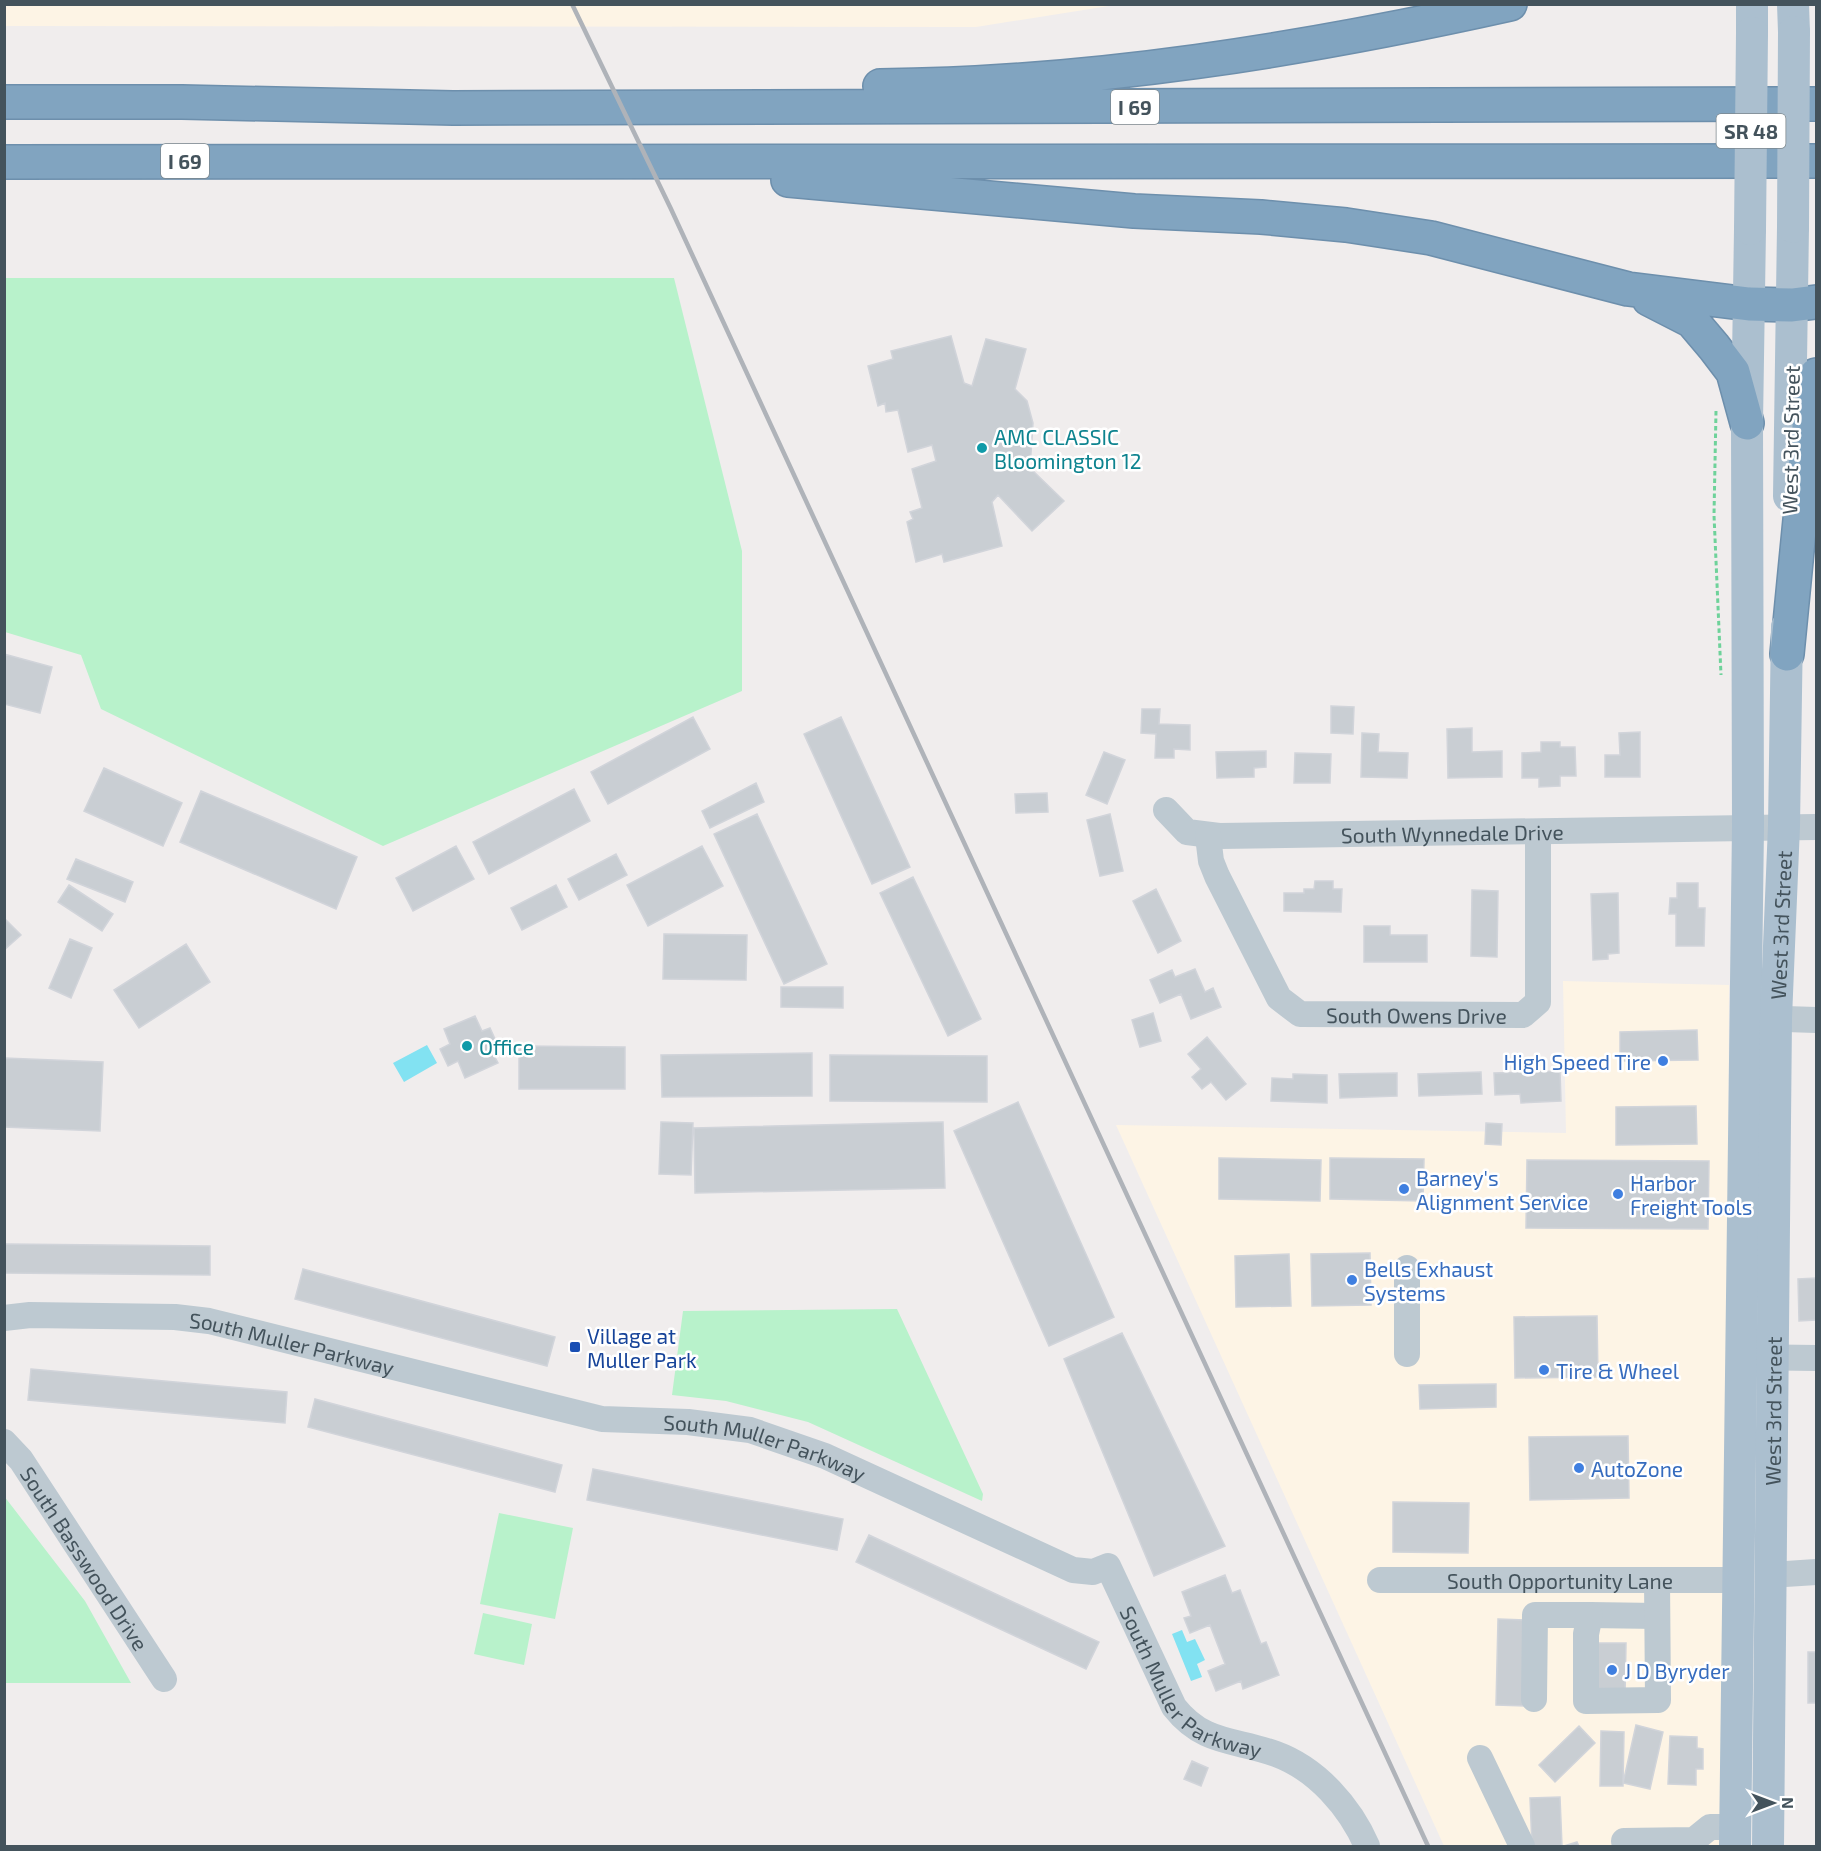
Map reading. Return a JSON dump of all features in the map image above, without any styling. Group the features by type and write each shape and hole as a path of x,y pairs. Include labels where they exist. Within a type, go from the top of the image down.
{"highway":[{"path":"453,108 669,88 897,86 1094,75 1382,32 1510,4"},
{"name":"I 69","path":"4,102 182,102 453,108 1816,104"},
{"path":"692,160 778,179 1134,211 1261,217 1346,225 1431,238 1628,289 1749,303 1804,304"},
{"name":"I 69","path":"4,162 1816,161"},
{"path":"1628,289 1692,321 1733,372 1747,423"},
{"path":"1786,654 1813,386 1816,375"}],"main road":[{"name":"West 3rd Street","path":"1768,1837 1776,1018 1784,826 1786,654 1804,304 1793,227 1793,18"},
{"name":"West 3rd Street","path":"1735,1837 1748,826 1747,423 1752,19"},
{"path":"1735,1837 1768,1837"}],"street":[{"name":"South Wynnedale Drive","path":"1166,810 1187,832 1209,836 1538,833 1748,826 1816,827"},
{"name":"South Owens Drive","path":"1209,836 1209,853 1214,869 1279,998 1300,1014 1523,1015 1538,1002 1538,833"},
{"path":"1744,1018 1816,1020"},
{"path":"1407,1268 1407,1354"},
{"name":"South Muller Parkway","path":"4,1318 41,1315 200,1319 602,1419 688,1422 750,1430 825,1456 1073,1570 1092,1572 1108,1566 1174,1707 1183,1719 1213,1738 1274,1753 1292,1761 1334,1795 1356,1824 1367,1846"},
{"path":"1741,1358 1816,1358"},
{"name":"South Basswood Drive","path":"4,1442 21,1460 164,1679"},
{"path":"1770,1575 1816,1572"},
{"name":"South Opportunity Lane","path":"1380,1580 1738,1580"},
{"path":"1590,1615 1586,1635 1586,1701 1658,1700 1657,1580"},
{"path":"1534,1699 1535,1615 1657,1616"},
{"path":"1480,1758 1522,1846"},
{"path":"1624,1841 1694,1840 1710,1827 1735,1837"}],"path":[{"path":"1716,401 1714,515 1721,682"}],"shaded area":[{"path":"5,4 1115,5 976,27 5,26"},
{"path":"1563,981 1729,985 1726,1846 1444,1846 1116,1125 1566,1133"}],"green space":[{"path":"5,278 674,278 742,551 742,691 383,846 101,709 81,655 5,632"},
{"path":"897,1309 983,1494 982,1501 808,1422 726,1401 672,1395 683,1311"},
{"path":"4,1496 85,1601 131,1683 5,1683"},
{"path":"499,1513 573,1528 555,1619 480,1604"},
{"path":"483,1613 532,1624 524,1665 474,1654"}],"water":[{"path":"427,1045 437,1063 404,1082 393,1063"},
{"path":"1182,1630 1187,1642 1195,1639 1205,1660 1197,1664 1202,1677 1191,1681 1172,1634"}],"building":[{"name":"AMC CLASSIC Bloomington 12","path":"951,336 964,383 972,386 986,339 1026,349 1015,389 1027,401 1033,423 1030,468 1064,501 1032,531 998,495 992,502 1002,546 944,562 942,554 916,562 907,522 913,519 910,512 922,508 912,469 936,461 932,445 908,452 898,410 886,412 885,403 878,406 868,366 893,359 891,351"},
{"path":"4,654 52,667 40,713 4,704"},
{"path":"1331,706 1354,707 1353,734 1331,733"},
{"path":"1142,709 1160,709 1159,724 1190,725 1190,750 1174,749 1174,758 1155,758 1156,734 1141,733"},
{"path":"693,717 710,749 608,804 591,772"},
{"path":"841,717 910,867 872,884 804,734"},
{"path":"1472,728 1472,752 1502,751 1502,777 1448,778 1447,729"},
{"path":"1640,732 1640,777 1605,777 1605,755 1620,755 1619,733"},
{"path":"1362,733 1379,734 1378,752 1408,753 1407,778 1361,777"},
{"path":"1541,742 1560,742 1560,747 1575,747 1576,776 1560,776 1560,786 1539,787 1539,778 1522,778 1522,753 1541,752"},
{"path":"1266,751 1266,767 1254,768 1254,777 1217,778 1216,752"},
{"path":"1104,752 1125,760 1107,804 1086,795"},
{"path":"1295,753 1331,754 1330,783 1294,783"},
{"path":"104,768 182,803 163,846 84,811"},
{"path":"756,783 764,802 710,828 702,811"},
{"path":"574,789 590,821 489,874 473,842"},
{"path":"201,791 357,857 336,909 180,842"},
{"path":"1047,793 1048,812 1016,813 1015,794"},
{"path":"757,814 827,964 784,984 714,834"},
{"path":"1110,814 1123,871 1100,876 1087,820"},
{"path":"456,846 474,879 413,911 396,878"},
{"path":"702,846 723,886 648,926 627,885"},
{"path":"616,854 627,875 579,900 568,879"},
{"path":"76,859 133,882 125,902 67,879"},
{"path":"913,877 981,1019 948,1036 880,893"},
{"path":"1315,881 1333,881 1333,889 1342,889 1341,912 1284,911 1284,893 1304,893 1304,889 1314,889"},
{"path":"1677,883 1698,883 1698,908 1705,908 1704,946 1676,946 1676,914 1669,914 1670,898 1677,898"},
{"path":"69,885 113,914 102,931 58,902"},
{"path":"556,885 567,907 522,930 511,908"},
{"path":"1156,889 1181,941 1158,953 1133,901"},
{"path":"1472,890 1498,891 1497,957 1471,956"},
{"path":"1618,893 1619,953 1608,954 1608,959 1593,960 1591,894"},
{"path":"4,918 21,935 4,950"},
{"path":"1364,926 1390,926 1390,935 1427,935 1427,962 1364,962"},
{"path":"664,934 747,935 746,980 663,979"},
{"path":"70,939 92,948 71,998 49,988"},
{"path":"186,944 210,982 139,1028 114,990"},
{"path":"1195,969 1205,992 1213,988 1221,1007 1191,1019 1181,994 1160,1003 1150,980 1172,970 1175,977"},
{"path":"781,987 843,987 843,1008 781,1007"},
{"path":"1153,1013 1161,1041 1140,1047 1132,1020"},
{"name":"Office","path":"475,1016 482,1031 490,1028 496,1041 488,1044 498,1063 465,1078 458,1061 448,1066 440,1049 450,1044 444,1029"},
{"path":"1697,1030 1698,1060 1620,1061 1620,1032"},
{"path":"1207,1037 1246,1084 1226,1100 1211,1082 1202,1089 1192,1077 1201,1069 1188,1054"},
{"path":"519,1046 625,1047 625,1089 519,1089"},
{"path":"812,1053 812,1096 662,1097 661,1055"},
{"path":"830,1055 987,1056 987,1102 830,1101"},
{"path":"4,1058 103,1062 100,1131 4,1127"},
{"path":"1560,1071 1561,1101 1521,1103 1520,1094 1495,1095 1494,1073"},
{"path":"1481,1072 1482,1094 1419,1096 1418,1074"},
{"path":"1397,1073 1397,1096 1340,1098 1339,1074"},
{"path":"1293,1074 1327,1075 1327,1103 1271,1101 1272,1078 1293,1079"},
{"path":"1018,1102 1114,1317 1049,1346 954,1131"},
{"path":"1696,1106 1697,1144 1616,1145 1616,1107"},
{"path":"661,1122 693,1123 691,1175 659,1174"},
{"path":"943,1122 945,1188 695,1193 694,1128"},
{"path":"1486,1123 1502,1124 1501,1145 1485,1144"},
{"path":"1219,1158 1321,1160 1320,1201 1219,1199"},
{"path":"1330,1158 1424,1159 1423,1201 1330,1199"},
{"name":"Harbor Freight Tools","path":"1527,1160 1709,1161 1708,1229 1526,1228"},
{"path":"4,1244 210,1246 210,1275 4,1273"},
{"path":"1370,1253 1371,1305 1312,1306 1311,1254"},
{"path":"1289,1254 1291,1306 1236,1307 1235,1256"},
{"path":"303,1269 555,1337 547,1366 295,1299"},
{"path":"1816,1278 1816,1320 1799,1321 1798,1279"},
{"path":"1597,1316 1598,1377 1515,1378 1514,1317"},
{"path":"1122,1333 1225,1546 1154,1576 1064,1359"},
{"path":"31,1369 287,1392 285,1423 28,1400"},
{"path":"1496,1384 1496,1407 1420,1409 1419,1385"},
{"path":"315,1399 562,1465 555,1492 308,1427"},
{"name":"AutoZone","path":"1628,1436 1629,1498 1530,1500 1529,1437"},
{"path":"593,1469 843,1519 837,1550 587,1500"},
{"path":"1393,1502 1469,1503 1468,1553 1393,1552"},
{"path":"869,1535 1099,1642 1086,1669 856,1562"},
{"path":"1225,1575 1232,1593 1240,1590 1261,1644 1266,1642 1279,1675 1243,1689 1241,1681 1216,1691 1208,1671 1225,1664 1210,1625 1190,1633 1184,1618 1191,1616 1182,1592"},
{"path":"1498,1619 1528,1620 1525,1706 1496,1705"},
{"path":"1596,1643 1626,1643 1625,1697 1595,1696"},
{"path":"1808,1652 1816,1652 1816,1703 1808,1703"},
{"path":"1636,1725 1663,1732 1650,1789 1623,1783"},
{"path":"1579,1726 1595,1743 1555,1782 1539,1765"},
{"path":"1601,1731 1624,1732 1623,1786 1600,1786"},
{"path":"1670,1736 1697,1737 1697,1748 1703,1749 1703,1769 1696,1769 1696,1785 1668,1784"},
{"path":"1192,1761 1208,1768 1201,1786 1184,1779"},
{"path":"1560,1797 1562,1846 1532,1846 1530,1798"},
{"path":"1577,1842 1579,1846 1564,1846"}],"railway":[{"path":"572,4 671,209 1428,1846"}],"place":[{"name":"AMC CLASSIC Bloomington 12","path":"982,448"},
{"name":"Office","path":"467,1046"},
{"name":"High Speed Tire","path":"1663,1061"},
{"name":"Barney's Alignment Service","path":"1404,1189"},
{"name":"Harbor Freight Tools","path":"1618,1194"},
{"name":"Bells Exhaust Systems","path":"1352,1280"},
{"name":"Village at Muller Park","path":"575,1347"},
{"name":"Tire & Wheel","path":"1544,1370"},
{"name":"AutoZone","path":"1579,1468"},
{"name":"J D Byryder","path":"1612,1670"}]}
